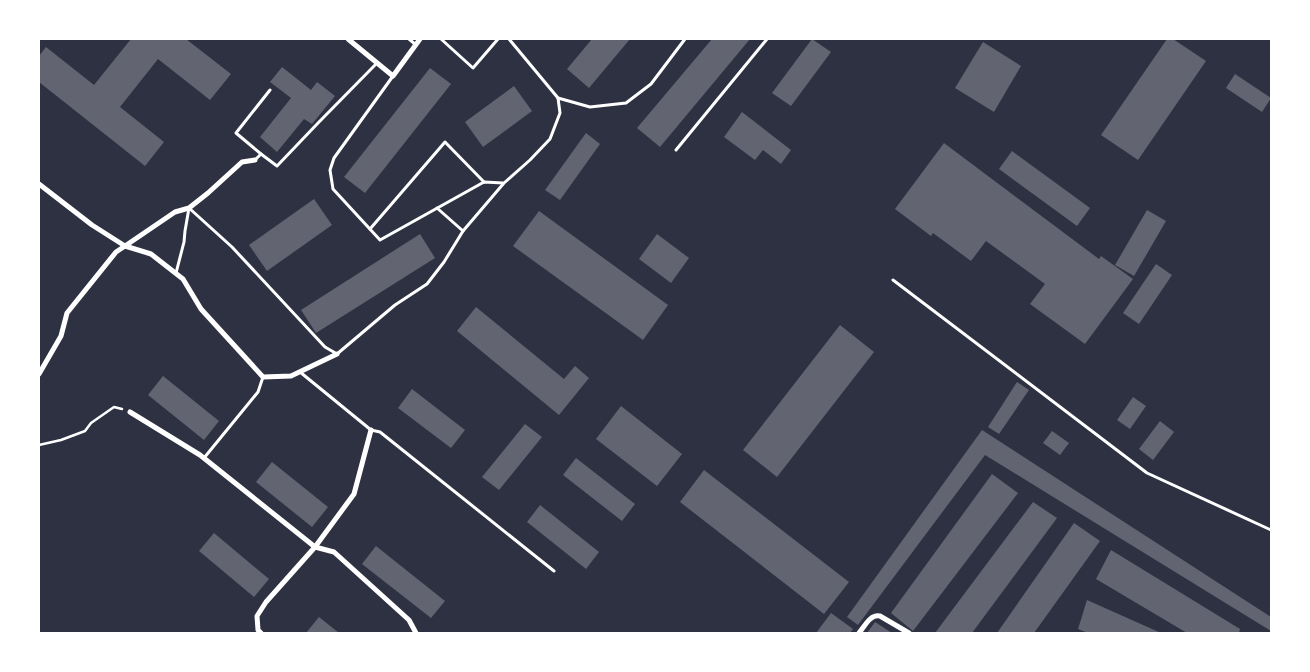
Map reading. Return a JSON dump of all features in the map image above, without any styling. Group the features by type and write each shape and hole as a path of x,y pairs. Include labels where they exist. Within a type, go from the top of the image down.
{"street":[{"path":"348,39 393,76 420,39"},
{"path":"39,374 61,336 67,313 116,252 174,212 189,208 242,162 255,160"},
{"path":"39,184 92,224 126,246 151,254 183,279 200,310 263,377 291,376 337,354"},
{"path":"130,412 204,458 315,547 334,552 409,620 416,633"},
{"path":"261,633 258,630 257,616 266,602 315,547 354,494 371,430"},
{"path":"859,633 870,618 875,615 909,633"}],"lane":[{"path":"409,39 416,45"},
{"path":"441,39 473,68 498,39"},
{"path":"189,208 232,247 325,347 337,354 395,305 427,284 444,262 463,231 504,183 550,139 560,113 558,98 509,39"},
{"path":"558,98 590,107 626,103 652,84 685,39"},
{"path":"676,150 767,39"},
{"path":"270,90 236,132 278,166 378,63"},
{"path":"393,76 334,158 330,170 333,189 380,240 484,182 504,183"},
{"path":"370,229 444,142 484,182"},
{"path":"255,160 261,154"},
{"path":"176,273 184,242 189,208"},
{"path":"437,208 463,231"},
{"path":"893,280 1147,473 1271,530"},
{"path":"299,372 371,430 380,432 554,571"},
{"path":"204,458 258,392 263,377"}],"path":[{"path":"39,445 85,431 91,424 114,407 130,412"}],"building":[{"path":"131,39 186,39 231,74 210,100 158,59 120,107 164,142 145,166 39,82 39,56 46,47 94,85"},
{"path":"592,39 630,39 589,88 567,69"},
{"path":"712,39 750,39 660,147 637,128"},
{"path":"812,39 831,52 791,106 772,93"},
{"path":"1167,39 1173,39 1206,61 1138,160 1101,135"},
{"path":"983,42 1021,66 994,112 955,88"},
{"path":"282,67 311,90 317,82 335,96 312,124 304,119 277,152 260,137 291,98 270,82"},
{"path":"430,68 451,84 365,193 344,177"},
{"path":"1235,74 1271,98 1262,112 1226,88"},
{"path":"514,86 532,111 483,147 465,122"},
{"path":"742,112 791,150 781,164 763,150 755,160 724,137"},
{"path":"586,133 600,144 560,200 545,190"},
{"path":"944,143 1099,259 1101,256 1133,279 1085,344 1030,304 1045,284 986,241 971,261 933,233 931,236 895,209"},
{"path":"1012,151 1090,208 1077,226 999,169"},
{"path":"314,199 332,225 267,271 249,245"},
{"path":"1147,210 1166,221 1134,276 1115,265"},
{"path":"539,211 668,305 643,340 513,246"},
{"path":"420,234 435,258 316,333 301,310"},
{"path":"657,234 689,258 671,283 639,259"},
{"path":"1156,264 1172,275 1139,324 1123,313"},
{"path":"476,307 564,379 575,366 589,378 559,415 457,331"},
{"path":"840,325 874,352 777,477 743,450"},
{"path":"163,376 219,421 204,440 148,395"},
{"path":"1017,382 1029,390 999,434 988,427"},
{"path":"412,389 465,430 451,448 398,408"},
{"path":"1133,397 1146,406 1130,429 1117,420"},
{"path":"621,406 682,454 657,486 596,439"},
{"path":"1160,421 1174,432 1153,460 1139,449"},
{"path":"525,424 542,437 499,490 482,477"},
{"path":"982,430 1271,617 1271,631 985,455 858,625 847,617"},
{"path":"1052,431 1069,443 1060,455 1043,443"},
{"path":"576,458 635,504 622,521 563,475"},
{"path":"272,462 328,507 312,527 256,482"},
{"path":"704,470 849,582 824,614 680,502"},
{"path":"992,474 1018,493 913,631 891,613"},
{"path":"1033,502 1057,518 972,633 935,633"},
{"path":"540,505 599,552 586,569 527,522"},
{"path":"1074,523 1100,541 1034,633 997,633"},
{"path":"214,533 269,579 254,597 199,551"},
{"path":"376,546 445,601 431,618 362,564"},
{"path":"1111,550 1240,629 1239,633 1187,633 1096,579"},
{"path":"1087,600 1161,633 1088,633 1078,629"},
{"path":"831,613 853,629 850,633 816,633"},
{"path":"319,617 339,633 306,633"},
{"path":"875,622 892,633 867,633"}]}
